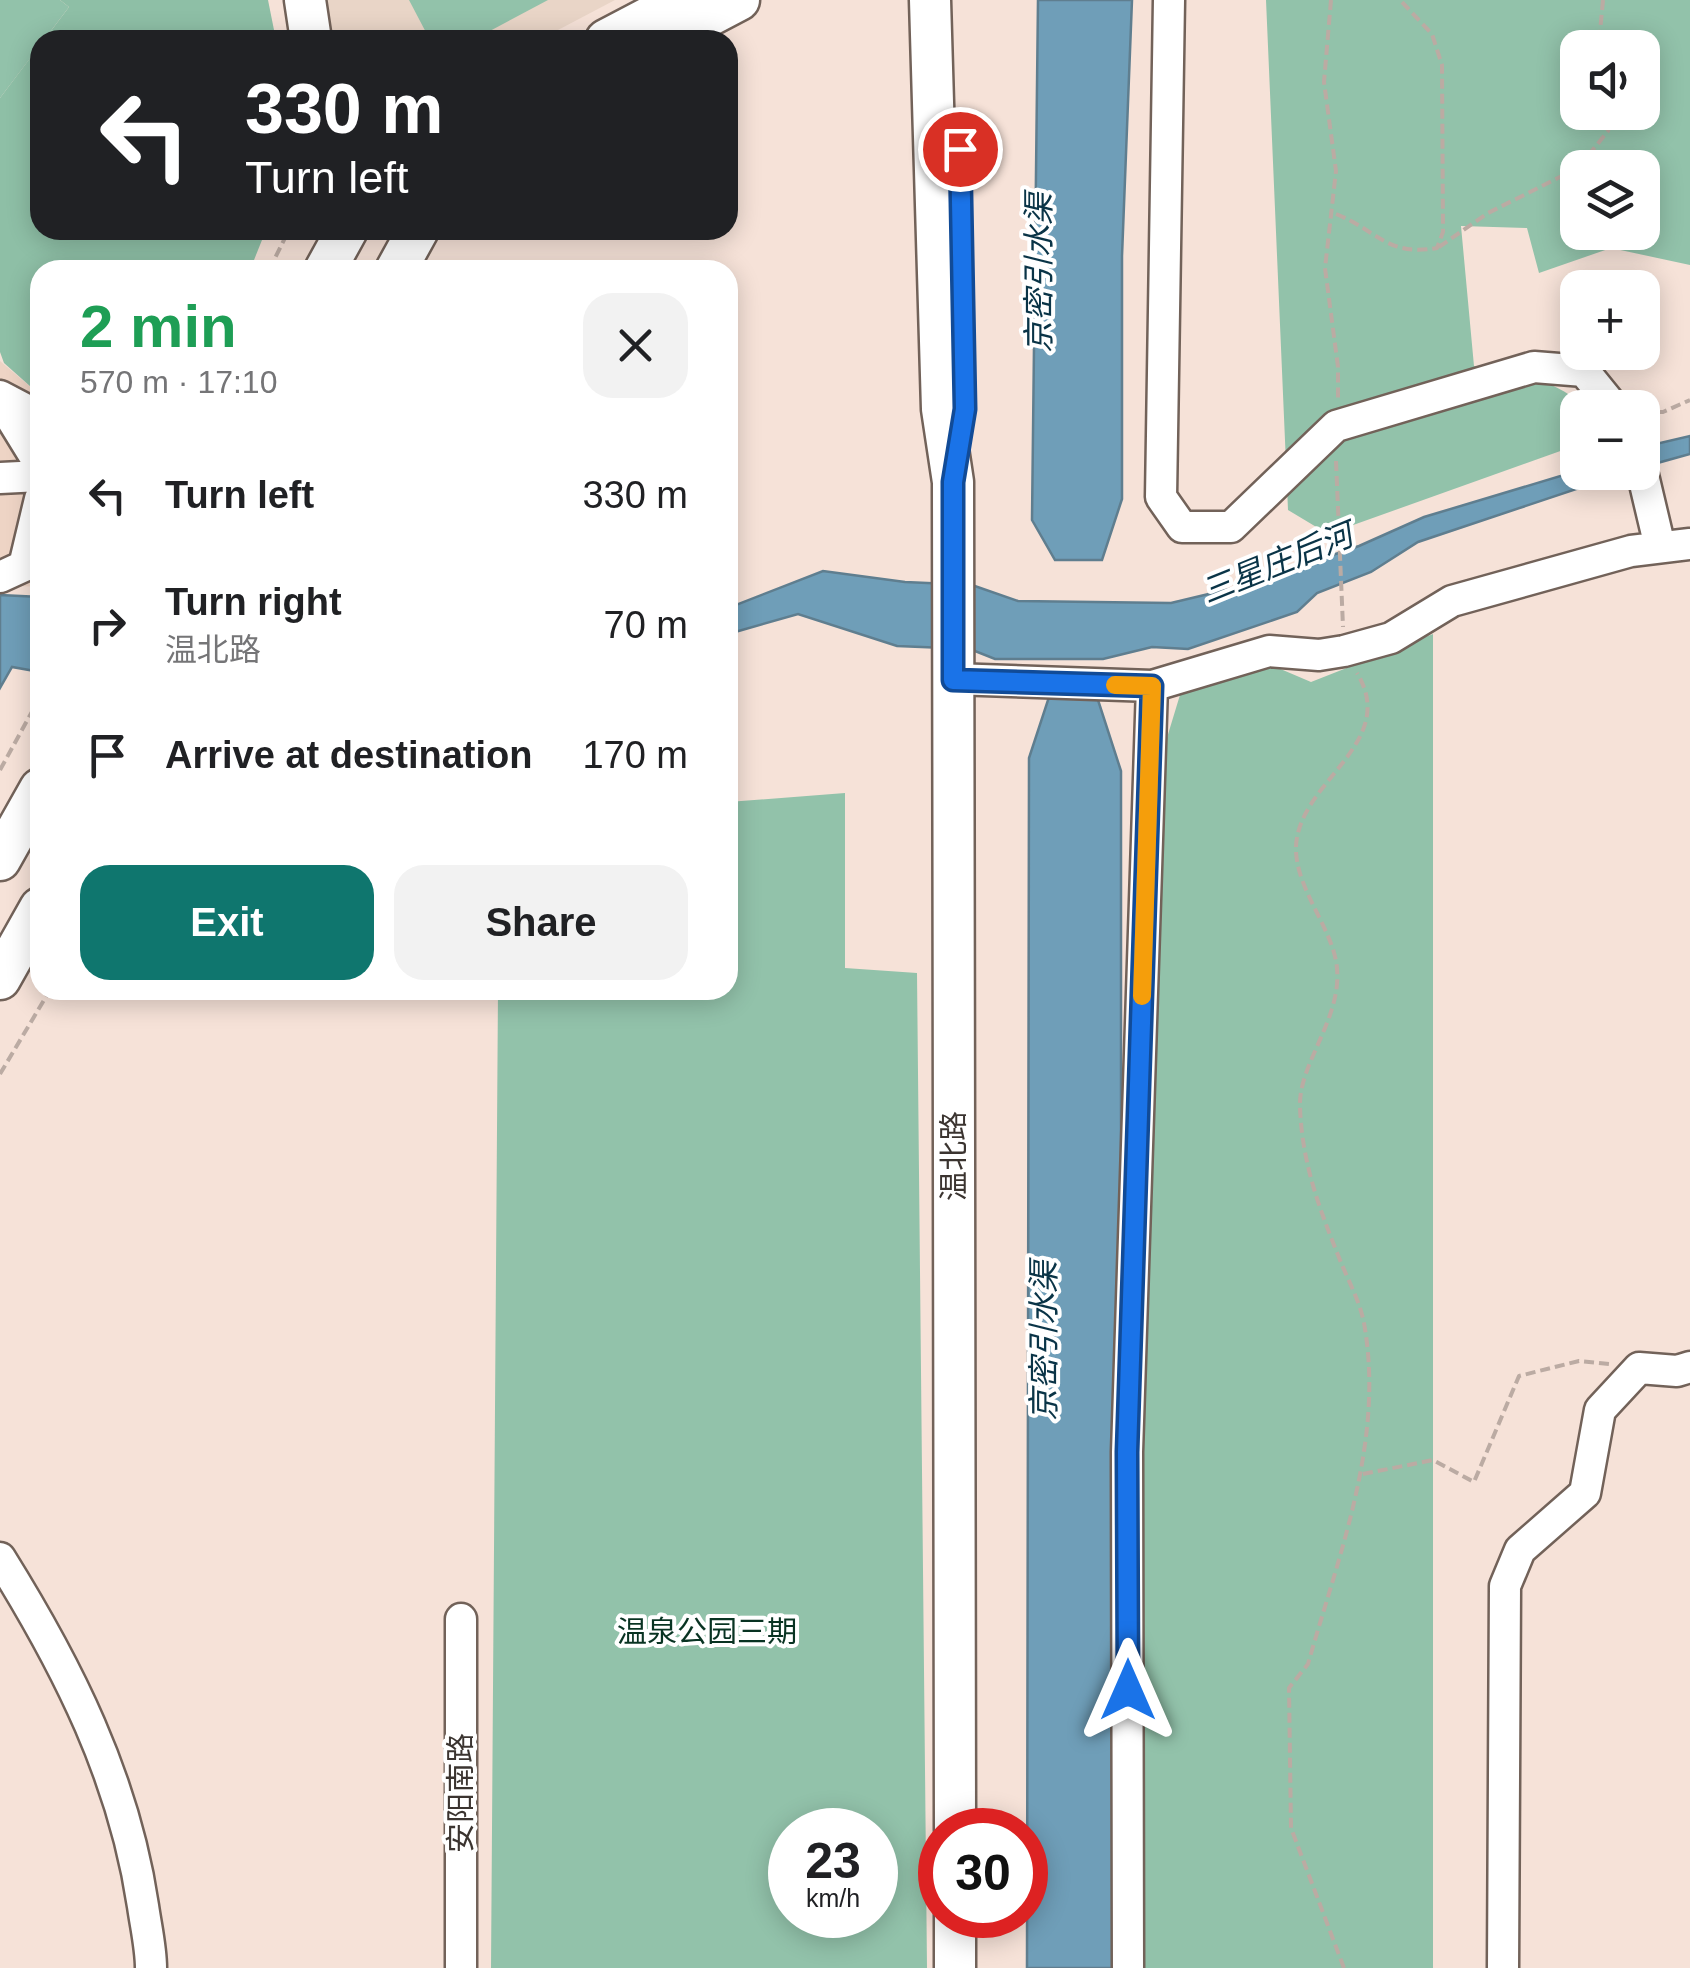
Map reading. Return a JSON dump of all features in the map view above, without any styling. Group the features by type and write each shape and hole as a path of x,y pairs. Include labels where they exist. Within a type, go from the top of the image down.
{"main road":[{"path":"304,0 309,30"},
{"path":"625,30 682,0"},
{"path":"682,30 739,0"},
{"name":"温北路","path":"930,0 942,410 953,482 955,1808"},
{"name":"温北路","path":"953,482 965,409 958,0"},
{"path":"5,840 30,804"},
{"path":"0,980 30,926"},
{"path":"955,1938 955,1968"}],"street":[{"path":"1169,0 1162,497 1182,527 1231,527 1336,426 1534,367 1584,372 1599,390"},
{"path":"0,398 30,412"},
{"path":"0,398 30,448"},
{"path":"0,478 30,476"},
{"path":"953,667 1152,686 1270,651 1319,656 1344,651 1391,638 1452,601 1631,551 1675,545 1651,490"},
{"path":"0,577 24,566 30,541"},
{"path":"1128,1968 1127,1452 1152,686"},
{"path":"1503,1968 1505,1586 1520,1550 1585,1492 1600,1410 1639,1368 1677,1371 1690,1367"},
{"path":"0,1558 52,1642 98,1737 136,1862 150,1968"},
{"name":"安阳南路","path":"461,1619 461,1968"}],"path":[{"path":"1331,0 1324,82 1336,171 1326,268 1338,367 1336,426 1343,612"},
{"path":"1400,0 1432,34 1442,64 1444,232 1437,248"},
{"path":"1600,30 1603,0"},
{"path":"1592,150 1608,130"},
{"path":"1333,214 1360,224 1392,248 1437,248 1488,213 1560,177"},
{"path":"1660,412 1690,400"},
{"path":"1344,651 1366,689 1365,732 1304,820 1296,848 1336,962 1335,1005 1300,1100 1309,1179 1364,1321 1371,1414 1361,1474 1308,1664 1289,1688 1292,1828 1344,1968"},
{"path":"0,770 30,716"},
{"path":"0,1074 44,1000"},
{"path":"1361,1474 1433,1460 1474,1482 1519,1376 1580,1361 1639,1368"}],"shaded area":[{"path":"325,0 615,0 558,30 330,30"},
{"path":"0,361 30,386 30,586 0,585"}],"green space":[{"path":"0,0 60,0 69,7 52,30 30,30 30,58 0,98"},
{"path":"60,0 268,0 274,30 52,30 69,7"},
{"path":"409,0 548,0 492,30 425,30"},
{"path":"1266,0 1690,0 1690,265 1620,250 1660,250 1660,150 1560,150 1560,250 1605,250 1539,273 1527,228 1461,226 1474,366 1562,390 1560,451 1328,534 1288,510"},
{"path":"30,58 30,240 262,240 254,260 30,260 30,386 4,363 0,352 0,98"},
{"path":"1433,634 1433,1968 1143,1968 1135,1368 1166,741 1183,685 1264,662 1311,682"},
{"name":"温泉公园三期","path":"845,793 845,968 917,973 925,1808 918,1808 918,1938 927,1938 927,1968 491,1968 498,1000 738,1000 738,801"}],"water":[{"name":"京密引水渠","path":"1038,0 1132,0 1122,256 1122,499 1102,560 1055,560 1032,520"},
{"path":"1690,436 1690,454 1660,462 1660,443"},
{"path":"1560,476 1560,490 1573,490 1418,542 1371,572 1317,593 1297,612 1188,649 1152,647 1103,659 995,659 970,649 897,646 798,614 738,631 738,604 823,571 905,582 972,585 1018,601 1171,603 1242,586 1359,546 1424,517"},
{"path":"0,595 30,596 30,670 12,667 0,688"},
{"name":"京密引水渠","path":"1049,697 1098,700 1121,771 1121,1968 1027,1968 1027,1938 1048,1938 1048,1808 1027,1808 1029,758"}],"slow traffic":[{"path":"1115,685 1152,686 1142,996"}],"route":[{"path":"960,149 965,409 953,482 953,680 1152,686 1127,1452 1128,1690"}],"water label":[{"name":"三星庄后河","path":"1277,563"}]}
